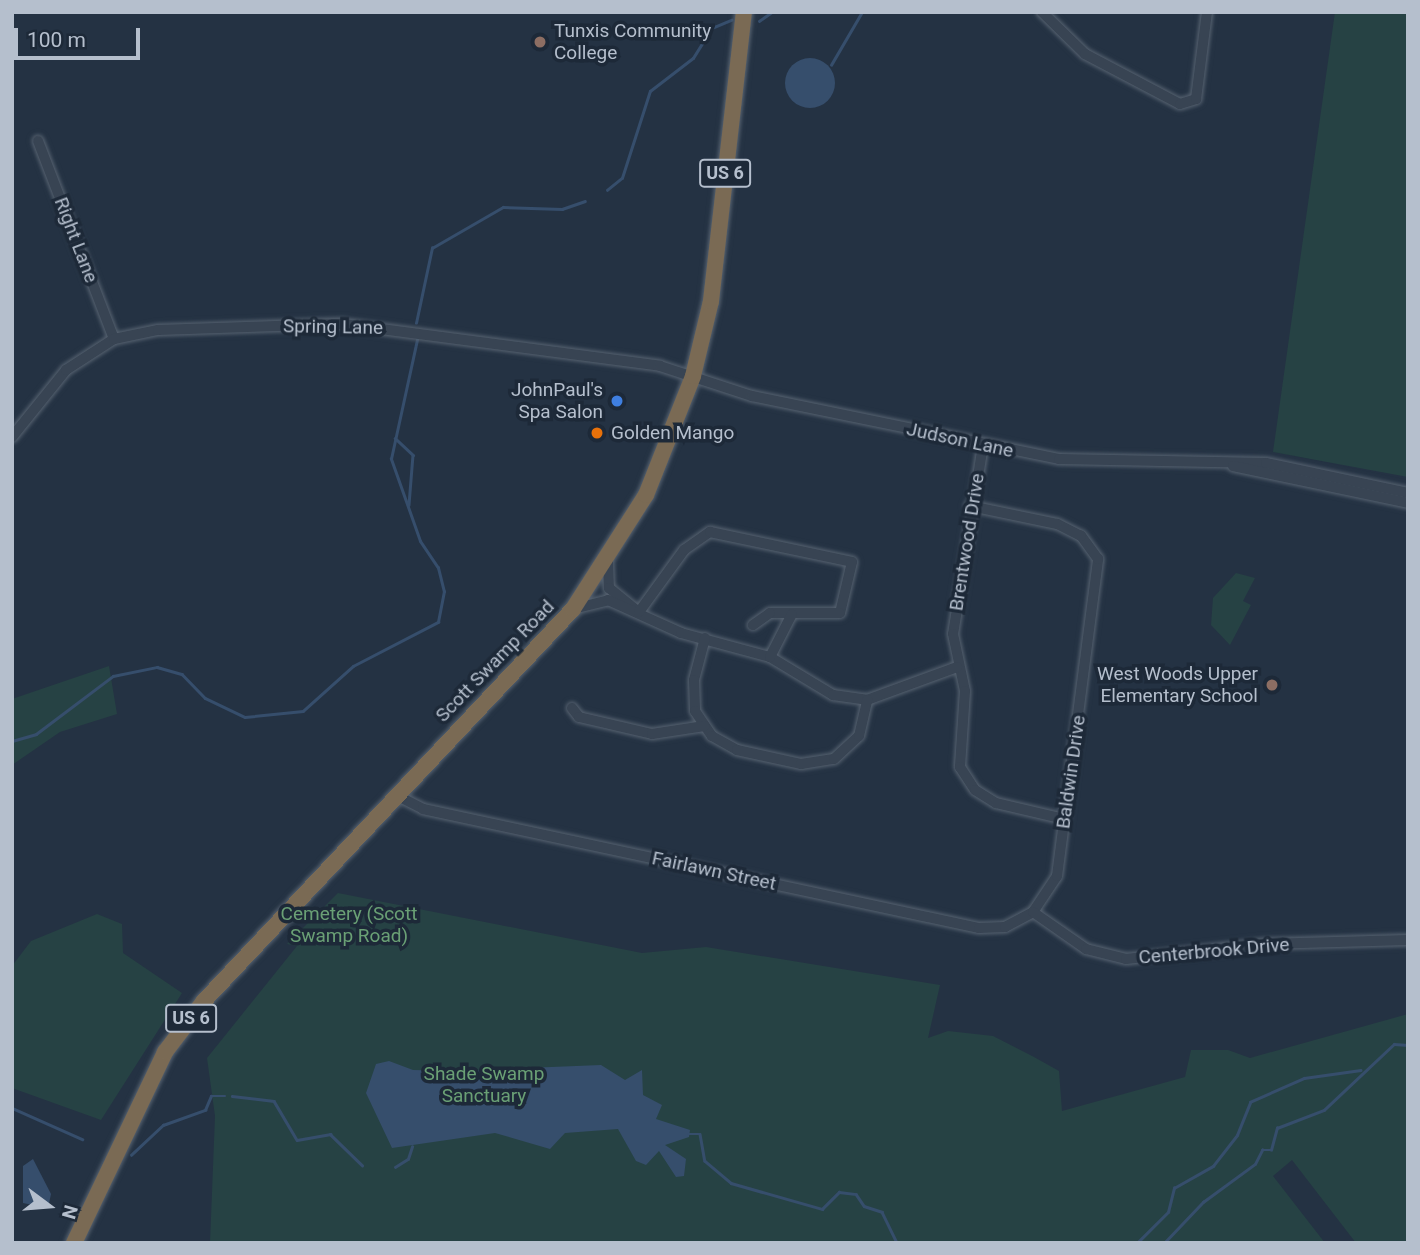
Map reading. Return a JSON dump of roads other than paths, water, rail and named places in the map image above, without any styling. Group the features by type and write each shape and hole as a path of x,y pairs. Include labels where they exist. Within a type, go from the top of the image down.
{"highway":[{"name":"Scott Swamp Road","path":"74,1243 165,1052 241,957 573,609 607,562 646,495 693,376 710,301 744,12"}],"street":[{"path":"1042,12 1085,54 1180,104 1196,99 1207,12"},
{"name":"Right Lane","path":"38,141 114,339"},
{"name":"Spring Lane","path":"12,437 66,370 114,339 158,330 343,324 561,348 693,376"},
{"name":"Judson Lane","path":"693,376 752,396 983,445 1079,462 1296,467 1408,493"},
{"name":"Brentwood Drive","path":"983,445 970,506 953,634 957,667 965,691 958,752 965,779 996,803 1063,819"},
{"name":"Judson Lane","path":"1233,466 1408,503"},
{"name":"Baldwin Drive","path":"970,506 1057,524 1081,536 1098,559 1057,876 1033,912"},
{"path":"639,612 684,550 701,534 718,531 852,562 840,613 770,613 753,625"},
{"path":"607,562 609,588 639,612"},
{"path":"573,609 608,600 705,638 770,657 833,695 867,700 957,667"},
{"path":"770,657 792,614"},
{"path":"705,638 693,691 704,726 737,750 823,763 859,736 867,700"},
{"path":"572,708 579,716 652,734 704,726"},
{"name":"Fairlawn Street","path":"396,795 423,809 979,928 1005,927 1033,912"},
{"name":"Centerbrook Drive","path":"1033,912 1086,949 1126,959 1265,944 1408,940"}],"water":[{"path":"800,59 820,59 834,73 834,93 820,107 800,107 786,93 786,73"},
{"path":"389,1061 413,1070 453,1071 601,1065 625,1080 642,1070 643,1095 662,1105 656,1119 690,1130 689,1137 665,1145 686,1159 684,1176 676,1177 659,1151 646,1165 636,1161 618,1129 565,1133 550,1149 495,1133 392,1148 366,1093 376,1064"},
{"path":"33,1159 51,1194 48,1208 23,1203 23,1166"}],"waterway":[{"path":"759,21 772,12"},
{"path":"831,65 862,12"},
{"path":"607,190 622,178 650,91 693,58 712,28 731,20"},
{"path":"416,323 432,248 503,207 562,209 585,201"},
{"path":"12,741 36,734 113,676 157,667 182,674 205,698 245,717 303,711 353,666 438,622 444,592 438,568 420,541 391,459 417,340"},
{"path":"395,438 413,455 409,505"},
{"path":"1164,1243 1203,1202 1255,1164 1262,1150 1271,1150 1277,1128 1324,1110 1394,1044 1408,1045"},
{"path":"1137,1243 1168,1212 1174,1188 1213,1166 1237,1135 1250,1102 1304,1078 1360,1070"},
{"path":"131,1155 163,1125 205,1110 211,1096 225,1096"},
{"path":"232,1096 274,1101 297,1140 330,1134 362,1165"},
{"path":"12,1108 82,1139"},
{"path":"688,1134 700,1134 705,1161 731,1183 822,1209 839,1192 856,1194 864,1206 882,1212 897,1243"},
{"path":"395,1167 408,1159 412,1147"}],"place":[{"name":"Tunxis Community College","path":"540,42"},
{"name":"JohnPaul's Spa Salon","path":"617,401"},
{"name":"Golden Mango","path":"597,433"},
{"name":"West Woods Upper Elementary School","path":"1272,685"}],"park label":[{"name":"Cemetery (Scott Swamp Road)","path":"349,925"},
{"name":"Shade Swamp Sanctuary","path":"484,1085"}]}
